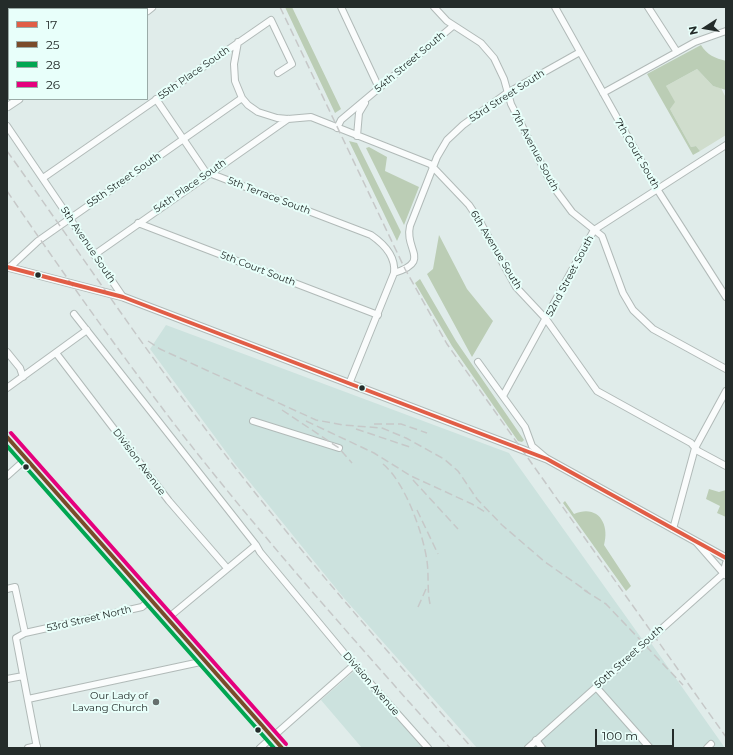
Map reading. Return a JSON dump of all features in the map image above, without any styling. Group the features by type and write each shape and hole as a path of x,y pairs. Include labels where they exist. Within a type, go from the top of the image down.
{"main road":[{"path":"7,437 282,748"}],"street":[{"path":"341,7 379,88"},
{"name":"7th Avenue South","path":"434,7 453,26 477,40 491,54 502,72 507,93 514,111 556,192 572,212 602,236 623,293 637,314 653,329 726,369"},
{"name":"7th Court South","path":"555,7 657,189 726,297"},
{"path":"648,7 677,52"},
{"name":"55th Place South","path":"43,178 271,20 292,64 278,73"},
{"name":"54th Street South","path":"337,128 341,120 453,26"},
{"path":"603,93 707,36 726,31"},
{"name":"6th Avenue South","path":"238,42 234,64 235,81 242,98 248,106 258,112 288,119 311,117 426,162 433,167 469,205 480,220 516,287 546,319 597,391 691,443 695,448 726,466"},
{"name":"53rd Street South","path":"394,273 411,266 415,260 415,252 409,236 409,230 433,167 447,140 463,125 507,93 580,52"},
{"name":"55th Street South","path":"8,268 38,241 242,98"},
{"name":"54th Street South","path":"357,136 359,113 367,98"},
{"name":"5th Terrace South","path":"156,99 205,171 371,235 381,242 390,254 394,262 394,273"},
{"path":"7,107 18,100"},
{"name":"54th Place South","path":"94,255 288,119"},
{"name":"5th Avenue South","path":"7,126 123,297"},
{"name":"52nd Street South","path":"503,396 594,230 726,145"},
{"name":"5th Court South","path":"138,223 378,315"},
{"path":"8,268 123,297 547,459 726,558"},
{"path":"349,384 394,273"},
{"name":"Division Avenue","path":"74,314 260,552 354,665 428,748"},
{"path":"7,388 87,330"},
{"path":"7,352 20,368 23,377"},
{"name":"Division Avenue","path":"56,353 169,501 227,568"},
{"path":"478,362 525,427 532,446 547,459"},
{"path":"673,529 695,448 726,391"},
{"path":"253,421 339,448"},
{"path":"7,476 26,459"},
{"path":"696,542 725,575"},
{"path":"168,618 256,545"},
{"path":"725,575 726,563"},
{"name":"50th Street South","path":"528,748 725,575"},
{"path":"7,589 16,587 25,633 16,638 37,747 28,748"},
{"name":"53rd Street North","path":"25,633 142,607 151,600"},
{"path":"28,699 205,661"},
{"path":"260,748 354,665"},
{"path":"7,679 23,676"},
{"path":"596,687 650,748"},
{"path":"536,740 542,748"}],"shaded area":[{"path":"697,69 713,86 721,88 726,98 726,135 700,151 696,146 691,147 670,109 666,86"},
{"path":"166,325 509,453 642,639 646,636 725,748 477,748 343,597 235,464 150,349"},
{"path":"360,666 433,748 362,748 321,700"}],"green space":[{"path":"285,7 292,7 341,109 335,113"},
{"path":"701,45 712,56 726,61 726,90 713,86 697,69 666,86 675,102 670,109 691,147 696,146 700,151 693,155 647,74"},
{"path":"349,141 357,143 401,232 397,241"},
{"path":"369,147 387,157 385,171 419,187 404,225 366,148"},
{"path":"439,235 467,289 493,321 472,357 427,274 433,269"},
{"path":"420,279 456,341 524,440 522,442 518,441 452,346 415,283"},
{"path":"709,489 719,492 726,490 726,517 717,513 720,506 706,499"},
{"path":"565,501 574,514 590,512 596,514 600,518 605,530 604,545 631,586 626,591 563,503"}],"railway":[{"path":"280,7 405,269 447,344 726,737"},
{"path":"7,151 139,338 250,487 312,563 472,748"},
{"path":"7,191 109,336 205,463 308,587 450,748"},
{"path":"148,341 160,349 316,420 343,425 382,428 406,438 444,459 458,471 477,499 502,525 545,562 588,592"},
{"path":"282,410 339,448 352,463"},
{"path":"306,421 374,453 411,476 472,504 485,512"},
{"path":"374,424 401,424 427,433"},
{"path":"356,429 413,448"},
{"path":"383,464 391,472 406,495 422,537 427,561 430,604"},
{"path":"413,480 458,529"},
{"path":"417,510 438,554"},
{"path":"418,607 426,589"},
{"path":"584,590 606,604 683,685"}],"transit line":[{"name":"17","path":"7,267 123,297 547,459 726,558"},
{"name":"26","path":"11,433 286,744"},
{"name":"25","path":"7,437 282,748"},
{"name":"28","path":"7,446 274,748"}],"place":[{"name":"Our Lady of Lavang Church","path":"156,702"}]}
